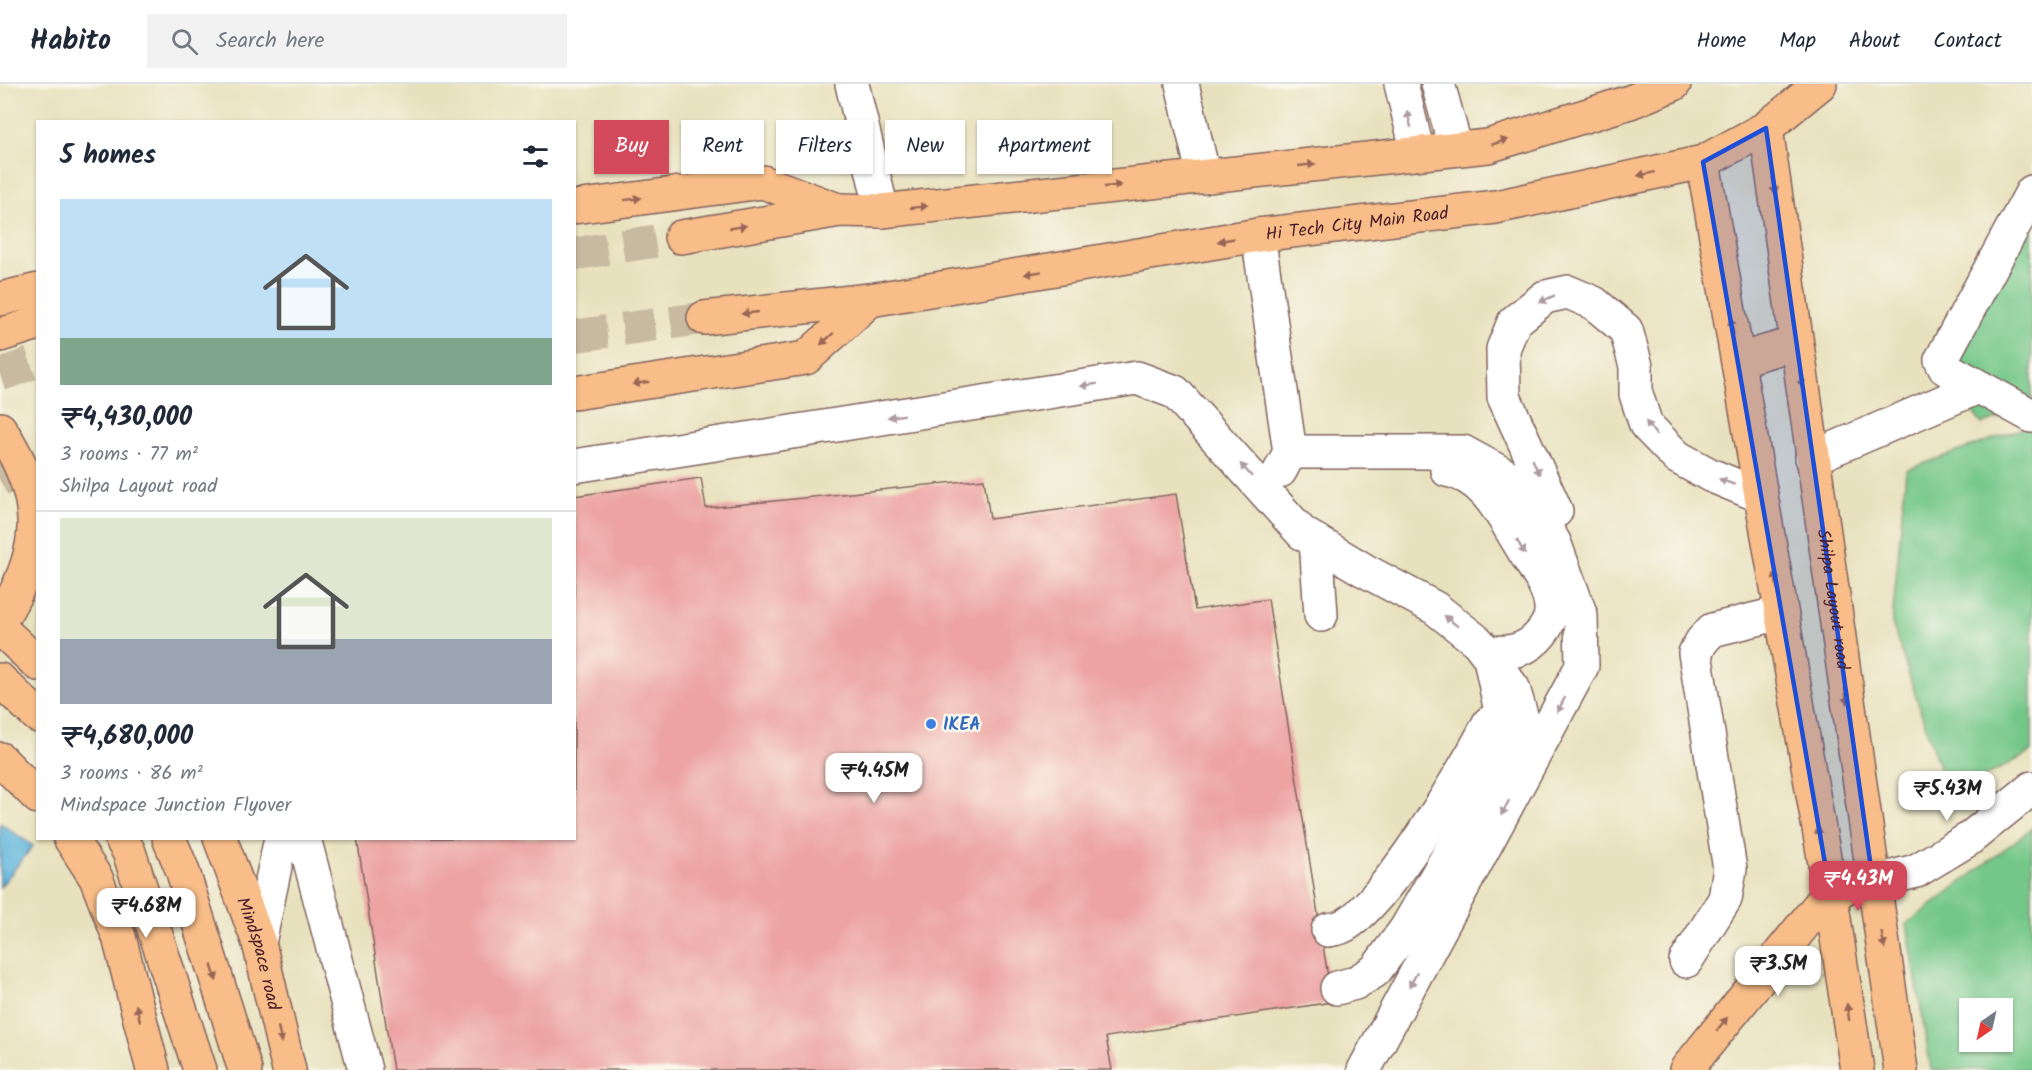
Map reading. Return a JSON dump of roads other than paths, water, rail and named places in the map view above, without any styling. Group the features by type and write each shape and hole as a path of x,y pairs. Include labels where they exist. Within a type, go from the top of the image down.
{"main road":[{"name":"Hi Tech City Main Road","path":"704,318 870,300 1258,235 1496,207 1703,162 1766,128 1820,84"},
{"path":"681,237 840,210 882,211 1488,146 1630,102 1669,85"},
{"name":"Shilpa Layout road","path":"1766,128 1901,1070"},
{"path":"1703,162 1830,892 1857,1070"},
{"path":"576,207 763,182 840,210"},
{"path":"0,299 36,290"},
{"path":"576,393 806,358 870,300"},
{"path":"0,335 36,324"},
{"path":"1738,360 1796,343"},
{"path":"0,429 17,456 36,538 20,589 0,621"},
{"path":"0,628 36,662"},
{"path":"0,680 36,714"},
{"path":"0,759 36,795"},
{"path":"71,840 96,878 119,937 153,1070"},
{"path":"123,840 129,852 200,1070"},
{"path":"170,840 182,869 245,1070"},
{"name":"Mindspace road","path":"221,840 259,942 289,1070"},
{"path":"1686,1070 1830,892 1873,882"}],"street":[{"path":"852,84 882,211"},
{"path":"1182,84 1204,177"},
{"path":"1401,84 1418,153"},
{"path":"1438,84 1456,149"},
{"path":"2032,192 1942,354 1941,364 2032,416"},
{"path":"1258,235 1290,452 1282,464 1272,499"},
{"path":"1364,1070 1582,666 1599,619 1582,568 1504,397 1503,349 1514,322 1545,297 1568,292 1594,303 1626,330 1636,366 1636,394 1646,425 1677,457 1710,475 1761,496"},
{"path":"576,466 1137,378 1176,392 1302,533 1435,608 1488,653 1513,688 1533,756"},
{"path":"1812,458 1978,387"},
{"path":"1358,451 1393,471 1427,468 1451,471 1468,477 1482,487 1498,508 1536,573 1552,609 1548,623 1535,640 1520,650 1488,653"},
{"path":"1290,452 1463,452 1518,482 1554,542 1581,616 1582,666"},
{"path":"1316,541 1321,615"},
{"path":"1686,961 1725,899 1730,869 1695,653 1712,630 1781,613"},
{"path":"1337,988 1355,983 1375,971 1406,929 1462,832 1499,752 1500,703 1488,653"},
{"path":"1328,930 1343,927 1365,908 1411,851 1473,756 1500,703"},
{"path":"1873,882 1916,871 1969,838 2032,788"},
{"path":"259,942 281,840"},
{"path":"305,840 365,1070"}],"water":[{"path":"0,823 33,846 0,887"}],"tunnel":[{"path":"576,254 681,237"},
{"path":"576,336 704,318"},
{"path":"0,375 36,362"},
{"path":"0,481 36,461"}],"place":[{"name":"IKEA","path":"931,724"}]}
